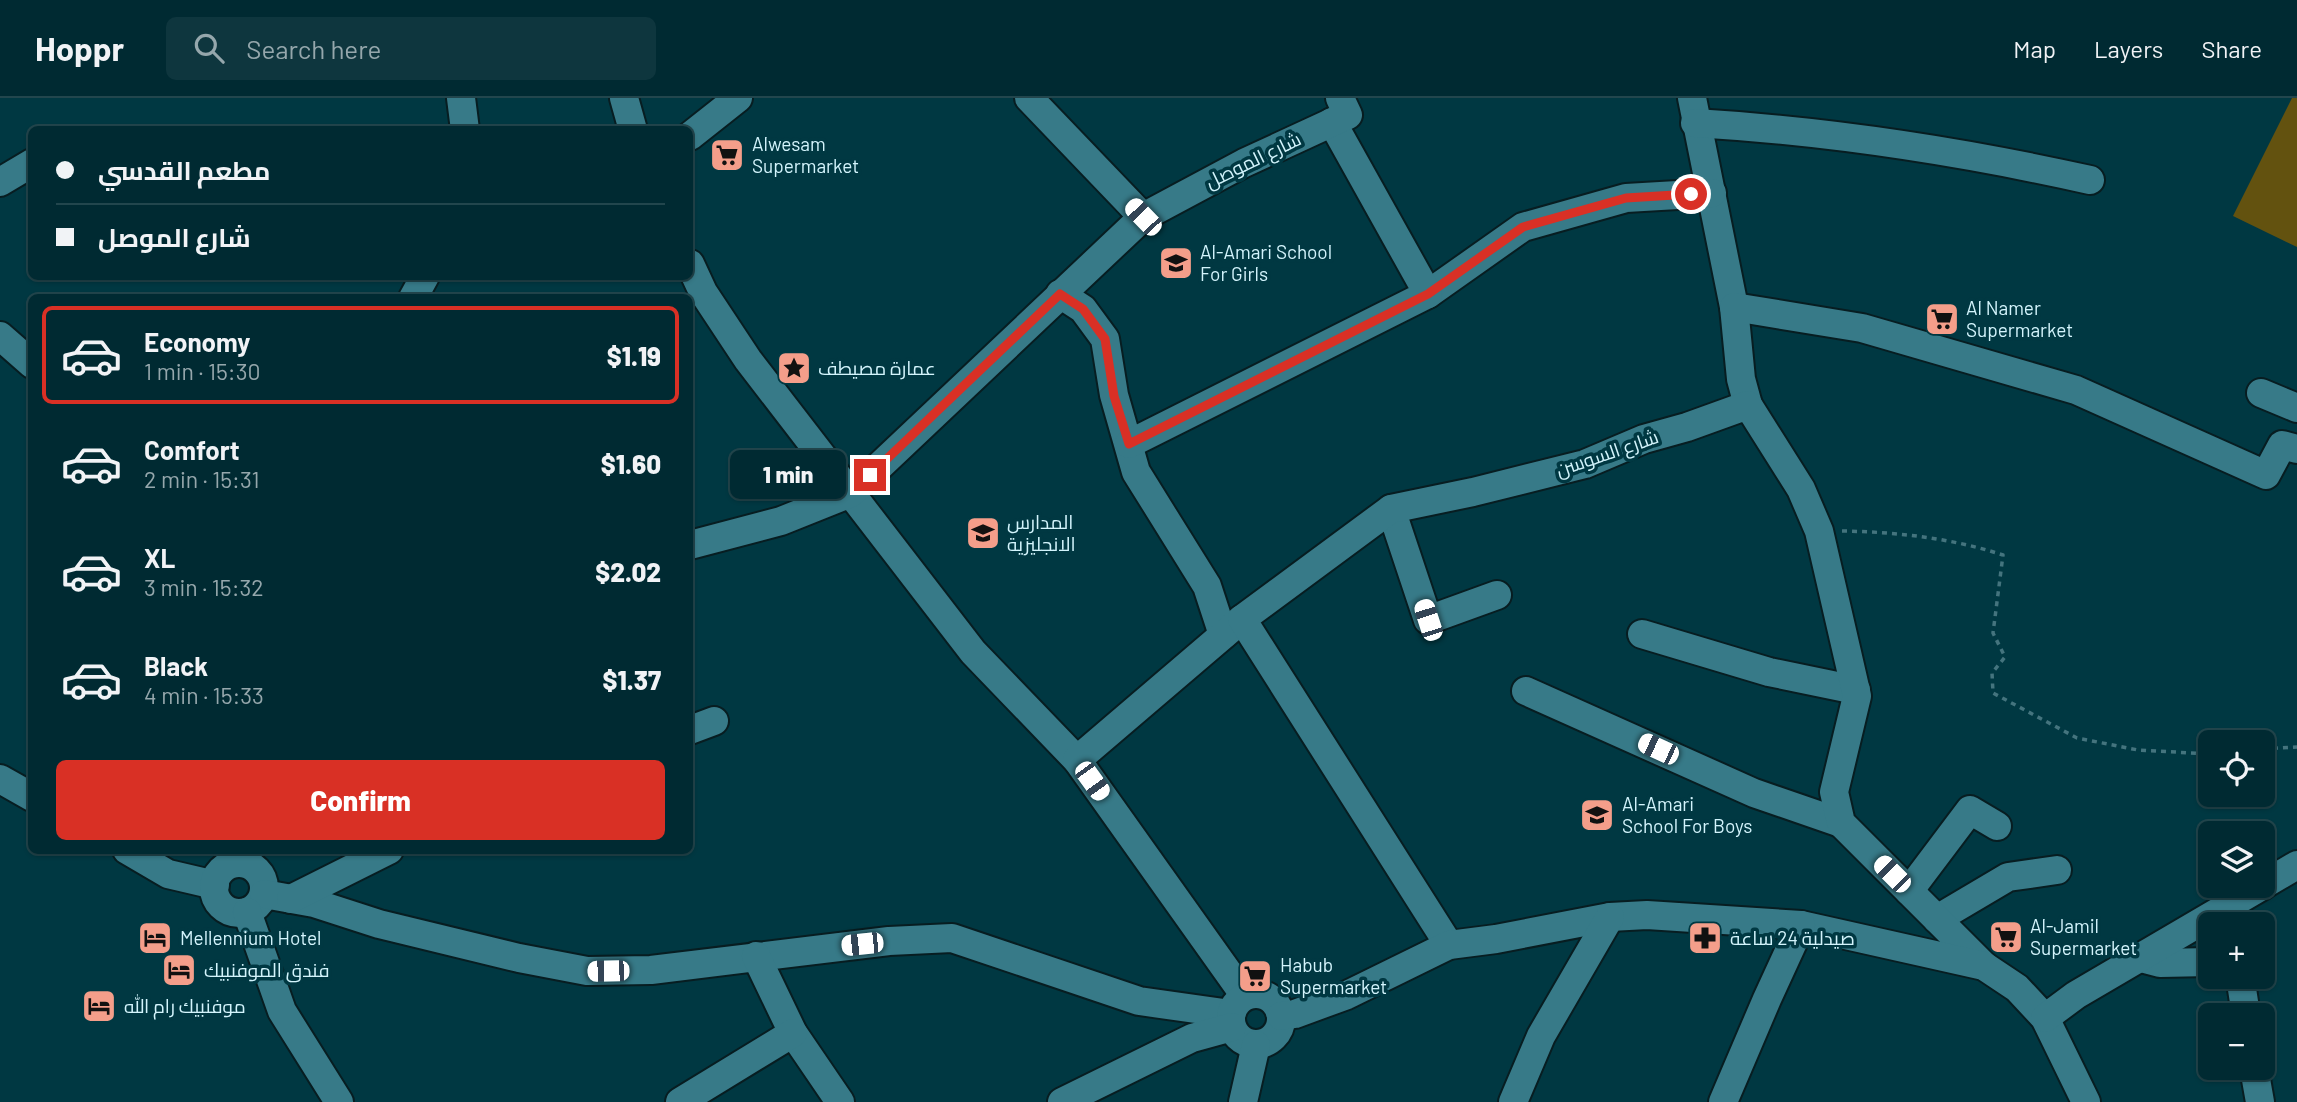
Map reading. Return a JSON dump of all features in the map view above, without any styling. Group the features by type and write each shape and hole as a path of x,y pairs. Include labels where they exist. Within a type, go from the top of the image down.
{"street":[{"path":"461,98 464,126"},
{"path":"624,98 632,126"},
{"path":"693,134 738,98"},
{"path":"1029,98 1143,217"},
{"path":"1336,110 1428,294"},
{"name":"شارع الموصل","path":"851,493 1143,217 1336,110"},
{"path":"1841,823 1835,792 1857,696 1856,690 1819,531 1801,489 1748,405 1741,379 1734,307 1694,110 1774,128 1999,160 2090,180"},
{"path":"0,182 28,165"},
{"path":"1129,444 1428,294 1523,227 1626,198 1712,193"},
{"path":"1060,294 1083,309 1105,339 1114,396 1136,472 1233,627 1449,945"},
{"path":"696,295 973,652 1077,760 1236,1012 1241,1040 1255,1045 1272,1039 1277,1032 1281,1016 1274,1002 1261,995 1236,1012 1192,1038 1062,1102"},
{"path":"1734,307 1862,328 2076,390 2266,475 2282,445 2297,449"},
{"path":"0,337 28,361"},
{"path":"2261,393 2297,408"},
{"name":"شارع السوسن","path":"1077,760 1233,627 1391,509 1585,464 1644,439 1748,405"},
{"path":"693,544 781,520 851,493"},
{"path":"1391,509 1428,620 1497,595"},
{"path":"1642,634 1769,672 1856,690"},
{"path":"1526,691 1754,793 1841,823 1984,966 2017,988 2045,1018 2086,1102"},
{"path":"0,779 28,795"},
{"path":"1909,891 1970,810 1997,826"},
{"path":"134,854 169,874 243,863 259,873 263,879 267,902 282,1011 339,1102"},
{"path":"225,866 215,895 227,910 237,913 380,854"},
{"path":"2275,878 2297,865"},
{"path":"1937,919 2008,877 2057,870"},
{"path":"2045,1018 2076,995 2239,898"},
{"path":"267,902 314,903 404,930 587,971 651,970 889,941 952,938 1139,1001 1236,1012"},
{"path":"1281,1016 1347,995 1449,945 1496,939 1610,917 1647,915 1801,925 1984,966"},
{"path":"1513,1102 1541,1036 1610,917"},
{"path":"1723,1102 1801,925"},
{"path":"755,956 793,1033 840,1102"},
{"path":"2141,958 2160,963 2198,962"},
{"path":"680,1102 793,1033"},
{"path":"1243,1102 1255,1045"},
{"path":"2256,1080 2260,1102"}],"path":[{"path":"1819,531 1891,531 1974,546 2003,555 1993,633 2005,657 1992,673 1993,693 2077,738 2138,750 2198,753"},
{"path":"2275,748 2297,747"}],"shaded area":[{"path":"2292,98 2297,98 2297,247 2233,216"}],"place":[{"name":"Alwesam Supermarket","path":"727,155"},
{"name":"Al-Amari School For Girls","path":"1176,263"},
{"name":"Al Namer Supermarket","path":"1942,319"},
{"name":"عمارة مصيطف","path":"794,368"},
{"name":"المدارس الانجليزية","path":"983,533"},
{"name":"Al-Amari School For Boys","path":"1597,815"},
{"name":"Al-Jamil Supermarket","path":"2006,937"},
{"name":"Mellennium Hotel","path":"155,938"},
{"name":"صيدلية 24 ساعة","path":"1705,938"},
{"name":"فندق الموفنبيك","path":"179,970"},
{"name":"Habub Supermarket","path":"1255,976"},
{"name":"موفنبيك رام الله","path":"99,1006"}],"route":[{"path":"870,475 1060,294 1083,309 1105,339 1114,396 1129,444 1428,294 1523,227 1626,198 1691,194"}]}
